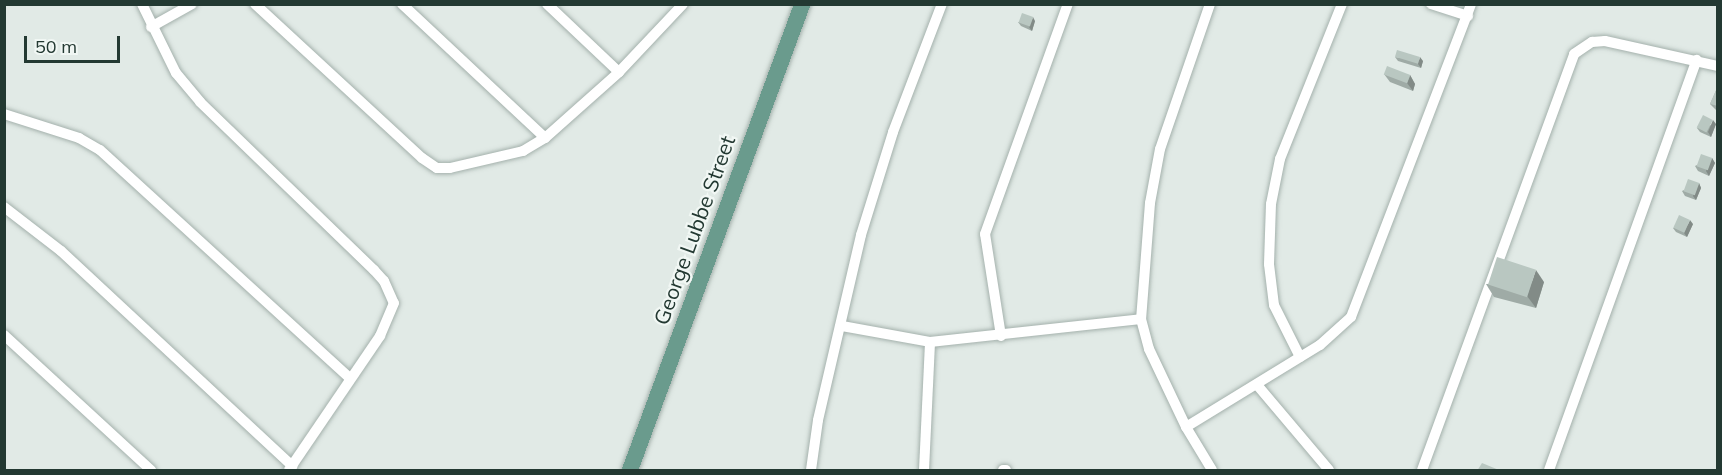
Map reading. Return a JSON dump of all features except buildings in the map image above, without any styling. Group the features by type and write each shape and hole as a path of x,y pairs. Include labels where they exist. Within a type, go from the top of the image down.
{"main road":[{"name":"George Lubbe Street","path":"630,471 802,4"}],"street":[{"path":"4,207 61,251 290,468 391,317 394,303 384,281 200,102 176,73 142,4"},
{"path":"152,27 192,4"},
{"path":"255,4 422,158 437,168 450,168 523,151 545,138 619,72 683,4"},
{"path":"402,4 545,138"},
{"path":"547,4 619,72"},
{"path":"810,471 818,420 842,326 861,236 893,132 942,4"},
{"path":"1001,336 985,234 1068,4"},
{"path":"1210,4 1160,149 1150,203 1141,319 1149,349 1186,427 1212,471"},
{"path":"1300,357 1274,305 1269,264 1271,204 1280,159 1342,4"},
{"path":"1431,4 1468,16"},
{"path":"1186,427 1258,386 1336,333 1351,317 1472,4"},
{"path":"1422,471 1574,54 1592,42 1605,41 1718,66"},
{"path":"1549,471 1697,60"},
{"path":"6,119 79,138 100,150 349,377"},
{"path":"842,326 930,342 1141,319"},
{"path":"4,335 151,471"},
{"path":"924,471 930,342"},
{"path":"1258,386 1329,471"}]}
